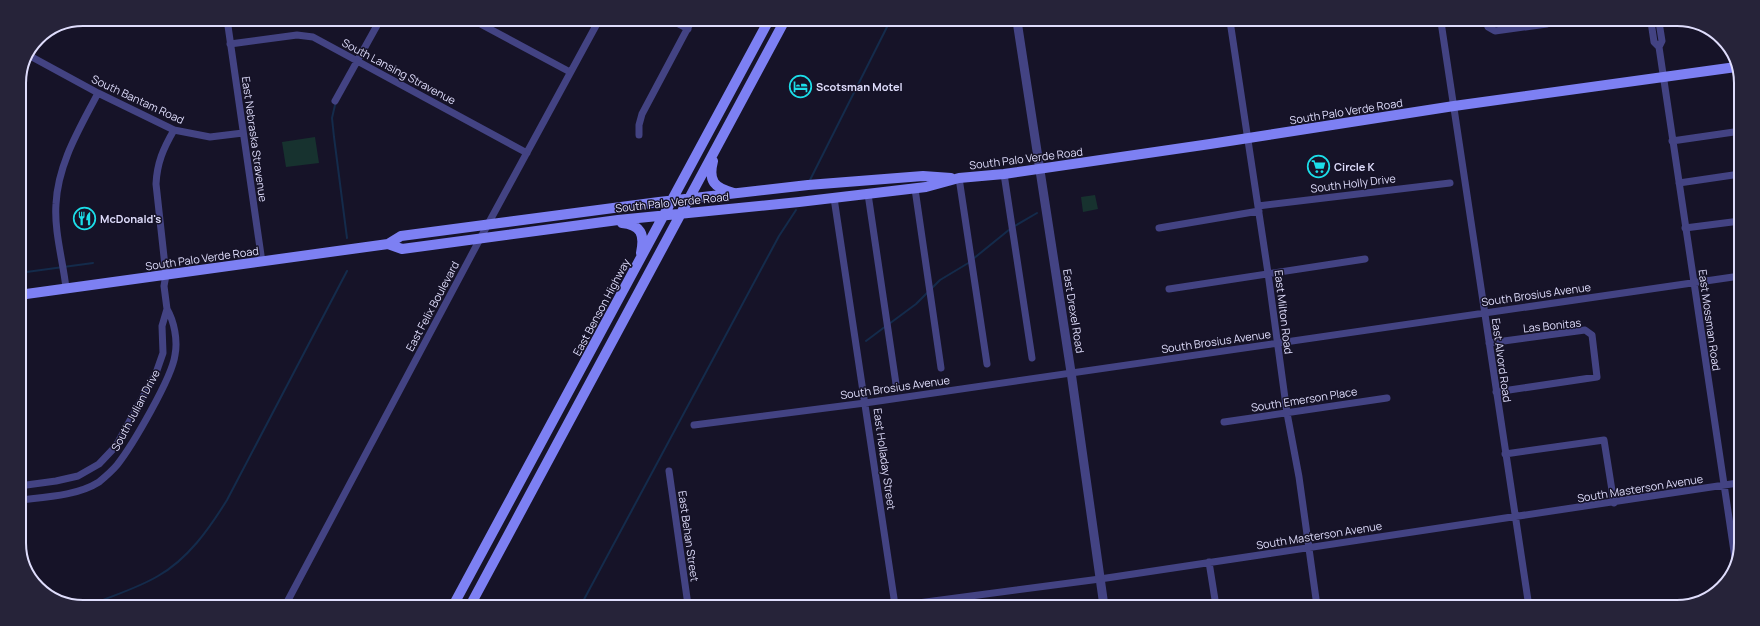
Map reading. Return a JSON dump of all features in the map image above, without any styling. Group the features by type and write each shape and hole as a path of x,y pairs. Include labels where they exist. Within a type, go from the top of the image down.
{"main road":[{"name":"East Benson Highway","path":"456,600 766,26"},
{"path":"473,600 782,26"},
{"name":"South Palo Verde Road","path":"26,294 388,244 401,236 672,201 923,176 959,178 1004,174 1248,139 1454,106 1732,68"},
{"path":"720,142 711,171 711,178 715,185 724,190 738,194"},
{"name":"South Palo Verde Road","path":"388,244 402,249 481,237 664,214 682,214 914,189 959,178"},
{"path":"608,221 633,224 640,231 643,246 639,262"},
{"path":"545,436 558,442"}],"street":[{"name":"East Nebraska Stravenue","path":"228,26 262,262"},
{"path":"335,101 377,26"},
{"path":"487,26 570,72"},
{"name":"East Felix Boulevard","path":"288,600 481,237 596,26"},
{"path":"682,26 688,29"},
{"path":"639,135 639,124 642,114 689,26"},
{"name":"East Drexel Road","path":"1019,26 1071,372 1103,600"},
{"name":"East Milton Road","path":"1231,26 1259,208 1287,413 1299,477 1316,600"},
{"name":"East Alvord Road","path":"1442,26 1514,518 1528,600"},
{"path":"1487,26 1489,32 1533,26"},
{"path":"1652,26 1654,42 1659,47 1662,41 1660,26"},
{"name":"South Lansing Stravenue","path":"230,44 302,36 313,37 527,153"},
{"name":"East Mossman Road","path":"1659,47 1734,551"},
{"name":"South Bantam Road","path":"32,57 98,93 174,130 210,137 243,133"},
{"path":"66,288 55,205 58,187 70,148 98,93"},
{"name":"South Julian Drive","path":"26,499 75,492 98,482 116,467 129,450 159,392 175,356 174,320 167,308 164,286 166,275 156,184 156,170 162,151 174,130"},
{"path":"1672,141 1734,132"},
{"path":"1004,174 1032,358"},
{"path":"1679,183 1734,175"},
{"path":"959,178 987,364"},
{"name":"South Holly Drive","path":"1159,228 1259,208 1450,183"},
{"path":"914,189 940,368"},
{"path":"868,194 896,384"},
{"name":"East Holladay Street","path":"834,198 894,600"},
{"path":"1686,228 1734,222"},
{"path":"1169,288 1365,259"},
{"name":"South Brosius Avenue","path":"694,425 865,403 1734,277"},
{"name":"South Julian Drive","path":"26,485 78,476 98,464 116,446 156,373 163,352 162,326 167,308"},
{"name":"Las Bonitas","path":"1489,344 1585,330 1592,335 1597,377 1496,392"},
{"path":"147,390 159,392"},
{"name":"South Emerson Place","path":"1224,422 1387,398"},
{"path":"1505,454 1604,440 1614,503"},
{"name":"East Behan Street","path":"669,471 687,600"},
{"path":"46,482 48,496"},
{"name":"South Masterson Avenue","path":"941,600 1100,579 1734,485"},
{"path":"1209,562 1215,600"}],"green space":[{"path":"315,137 319,163 286,167 282,142"},
{"path":"1095,195 1098,209 1083,212 1081,197"}],"waterway":[{"path":"809,182 887,26"},
{"path":"335,105 332,118 347,238"},
{"path":"584,600 779,236 796,210"},
{"path":"1013,227 1037,213"},
{"path":"973,259 1010,229"},
{"path":"931,289 940,280 970,262"},
{"path":"26,272 93,263"},
{"path":"103,600 134,588 169,569 188,552 213,522 227,500 347,271"},
{"path":"889,324 916,304 928,292"},
{"path":"866,341 886,326"}],"place":[{"name":"Scotsman Motel","path":"800,86"},
{"name":"Circle K","path":"1319,166"},
{"name":"McDonald's","path":"84,218"}]}
